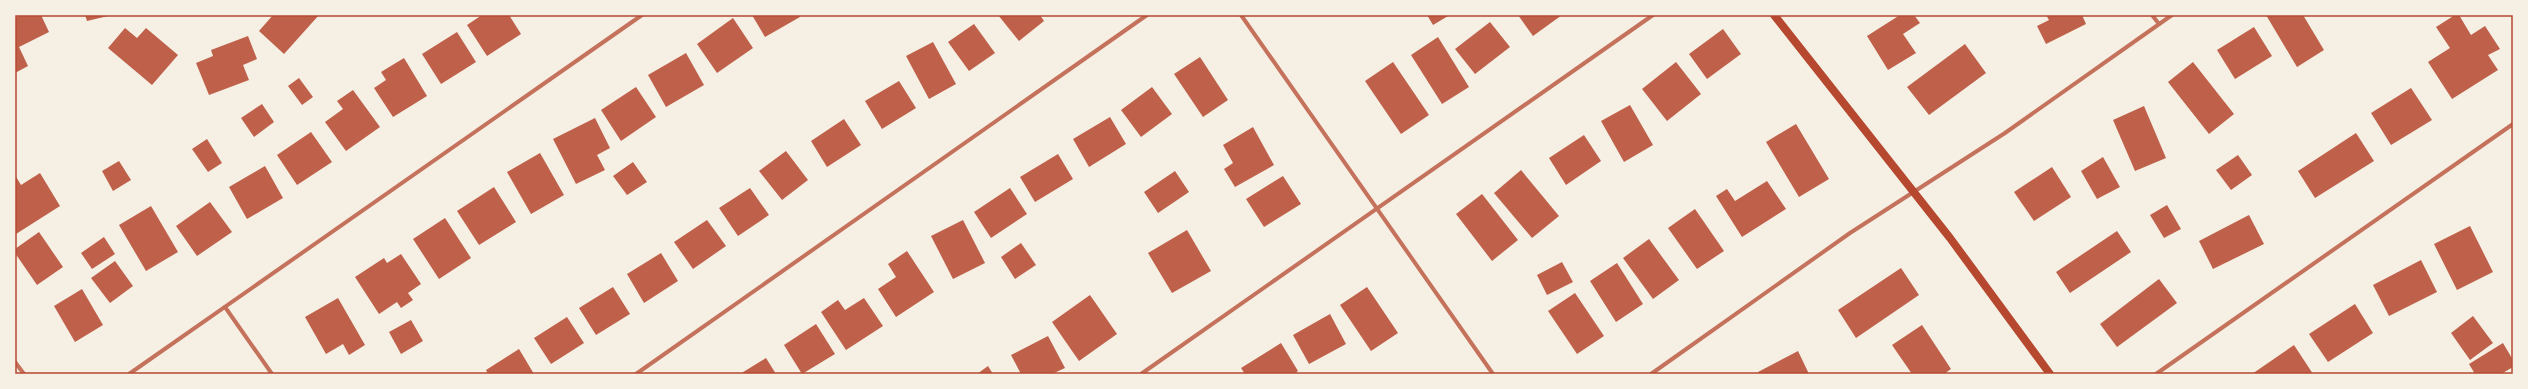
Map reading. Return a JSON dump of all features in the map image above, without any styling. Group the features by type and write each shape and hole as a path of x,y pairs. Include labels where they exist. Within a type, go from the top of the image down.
{"main road":[{"path":"1774,15 1950,238 2050,374"}],"street":[{"path":"128,374 642,15"},
{"path":"636,374 1147,15"},
{"path":"1241,15 1493,374"},
{"path":"1141,374 1653,15"},
{"path":"2152,15 2159,24"},
{"path":"1651,374 1850,233 2005,133 2172,15"},
{"path":"2156,374 2513,124"},
{"path":"225,307 272,374"},
{"path":"15,362 24,374"}],"building":[{"path":"20,15 41,15 49,32 19,47 28,66 15,73 15,18"},
{"path":"85,15 108,15 108,16 87,21"},
{"path":"273,15 319,15 284,54 259,31"},
{"path":"482,15 509,15 521,34 487,56 467,25"},
{"path":"752,15 799,15 800,17 765,37"},
{"path":"998,15 1040,15 1044,21 1019,41"},
{"path":"1427,15 1447,15 1448,16 1433,25"},
{"path":"1518,15 1562,15 1533,36"},
{"path":"1900,15 1914,15 1920,23 1903,34 1916,53 1888,70 1867,36"},
{"path":"2046,15 2082,15 2086,24 2046,44 2037,26 2049,20"},
{"path":"2266,15 2303,15 2324,50 2297,67"},
{"path":"2455,15 2459,15 2471,35 2485,26 2500,49 2488,55 2498,70 2452,99 2428,62 2450,48 2436,27"},
{"path":"733,18 753,48 717,73 697,44"},
{"path":"1490,22 1510,47 1475,74 1455,49"},
{"path":"974,24 995,53 969,71 948,42"},
{"path":"2254,27 2272,56 2235,79 2217,50"},
{"path":"125,28 137,38 146,28 178,55 152,85 108,48"},
{"path":"1723,29 1741,54 1707,79 1689,54"},
{"path":"457,32 476,62 441,84 422,54"},
{"path":"248,36 257,59 243,65 249,80 209,95 196,63 213,56 211,50"},
{"path":"1438,37 1469,87 1442,104 1411,55"},
{"path":"933,42 956,84 929,99 906,56"},
{"path":"1965,44 1986,73 1929,115 1907,87"},
{"path":"686,53 704,85 666,107 648,75"},
{"path":"1200,57 1228,100 1203,117 1174,74"},
{"path":"404,58 427,96 393,117 374,88 386,80 381,72"},
{"path":"1393,62 1429,115 1401,134 1365,81"},
{"path":"1676,62 1701,94 1667,121 1642,89"},
{"path":"2193,62 2234,114 2209,134 2168,82"},
{"path":"299,78 313,97 302,105 288,86"},
{"path":"899,81 916,108 882,129 865,101"},
{"path":"636,87 656,117 621,141 601,110"},
{"path":"1152,87 1172,114 1141,137 1121,110"},
{"path":"2411,88 2432,120 2391,145 2371,113"},
{"path":"353,90 380,127 346,151 325,122 343,109 337,101"},
{"path":"262,104 274,122 254,137 241,118"},
{"path":"1630,105 1653,145 1624,162 1601,121"},
{"path":"2144,106 2166,158 2135,171 2113,120"},
{"path":"1110,117 1126,144 1089,167 1073,139"},
{"path":"595,118 610,148 597,155 605,170 576,184 553,139"},
{"path":"844,119 861,145 827,167 811,141"},
{"path":"1796,124 1829,179 1799,197 1766,142"},
{"path":"1253,127 1274,165 1235,187 1224,169 1233,163 1223,145"},
{"path":"311,132 332,162 297,185 277,155"},
{"path":"2356,133 2374,161 2315,198 2298,171"},
{"path":"1584,135 1601,161 1566,185 1549,158"},
{"path":"207,139 222,163 208,172 192,149"},
{"path":"786,151 808,180 782,200 759,171"},
{"path":"540,153 564,195 531,214 507,172"},
{"path":"1058,154 1073,179 1035,202 1020,177"},
{"path":"2238,155 2252,175 2231,190 2216,170"},
{"path":"2103,157 2120,187 2097,199 2081,171"},
{"path":"119,161 131,180 113,191 102,171"},
{"path":"633,162 647,182 627,195 613,176"},
{"path":"265,166 283,198 247,219 229,187"},
{"path":"2052,167 2071,197 2034,221 2014,192"},
{"path":"1521,170 1559,216 1532,238 1494,193"},
{"path":"1175,171 1189,192 1158,213 1144,192"},
{"path":"40,173 60,206 16,234 15,175 21,185"},
{"path":"1283,176 1301,204 1264,227 1246,199"},
{"path":"1767,181 1786,209 1742,237 1716,196 1727,189 1735,201"},
{"path":"494,187 516,222 479,245 457,211"},
{"path":"750,188 769,215 738,236 719,208"},
{"path":"1010,188 1027,214 991,238 974,212"},
{"path":"1482,194 1518,240 1492,261 1456,214"},
{"path":"210,202 232,232 197,256 176,226"},
{"path":"2167,205 2181,229 2164,238 2150,215"},
{"path":"151,206 178,252 146,271 119,225"},
{"path":"1695,209 1724,251 1697,269 1668,228"},
{"path":"2249,215 2264,244 2213,269 2199,241"},
{"path":"445,218 471,258 439,279 413,239"},
{"path":"707,220 726,246 693,269 674,242"},
{"path":"963,220 985,263 953,279 931,236"},
{"path":"2470,226 2493,272 2457,290 2434,244"},
{"path":"1187,230 1211,271 1172,293 1148,253"},
{"path":"2117,231 2131,252 2070,293 2056,272"},
{"path":"39,232 63,267 37,285 15,253 15,249"},
{"path":"104,237 115,254 92,269 81,253"},
{"path":"1649,239 1679,280 1653,299 1623,258"},
{"path":"1021,243 1036,265 1015,279 1001,257"},
{"path":"907,251 934,292 896,317 878,289 896,277 888,264"},
{"path":"661,253 678,281 644,303 627,274"},
{"path":"401,254 421,284 408,293 413,300 401,308 397,302 379,314 355,277 384,258 387,263"},
{"path":"2421,260 2437,292 2389,316 2373,285"},
{"path":"115,261 133,286 110,303 91,278"},
{"path":"1562,262 1573,282 1547,295 1537,275"},
{"path":"1617,263 1643,304 1616,322 1590,281"},
{"path":"1901,268 1919,295 1856,338 1838,310"},
{"path":"2159,279 2177,303 2117,347 2100,324"},
{"path":"613,287 630,314 596,335 579,308"},
{"path":"1367,287 1398,333 1371,351 1340,305"},
{"path":"82,289 103,325 75,342 54,306"},
{"path":"1575,293 1604,336 1577,354 1548,311"},
{"path":"1090,295 1117,334 1079,361 1052,322"},
{"path":"338,298 365,345 349,355 343,344 326,354 305,317"},
{"path":"864,298 883,326 846,350 821,312 838,300 845,310"},
{"path":"2355,304 2373,333 2328,362 2309,334"},
{"path":"1330,314 1346,344 1309,364 1293,335"},
{"path":"2473,316 2493,343 2470,360 2451,333"},
{"path":"567,317 584,343 551,364 534,338"},
{"path":"411,320 423,341 401,354 389,332"},
{"path":"816,324 835,354 802,374 784,345"},
{"path":"1922,325 1951,369 1944,374 1912,374 1892,345"},
{"path":"1048,336 1065,368 1052,374 1021,374 1011,355"},
{"path":"1281,343 1298,371 1294,374 1245,374 1241,368"},
{"path":"2503,343 2513,360 2513,367 2501,374 2475,374 2469,364"},
{"path":"2294,345 2313,374 2252,374"},
{"path":"519,349 534,374 488,374 486,370"},
{"path":"1798,351 1809,374 1759,374 1758,372"},
{"path":"766,358 776,374 740,374"},
{"path":"988,366 993,374 977,374"}]}
